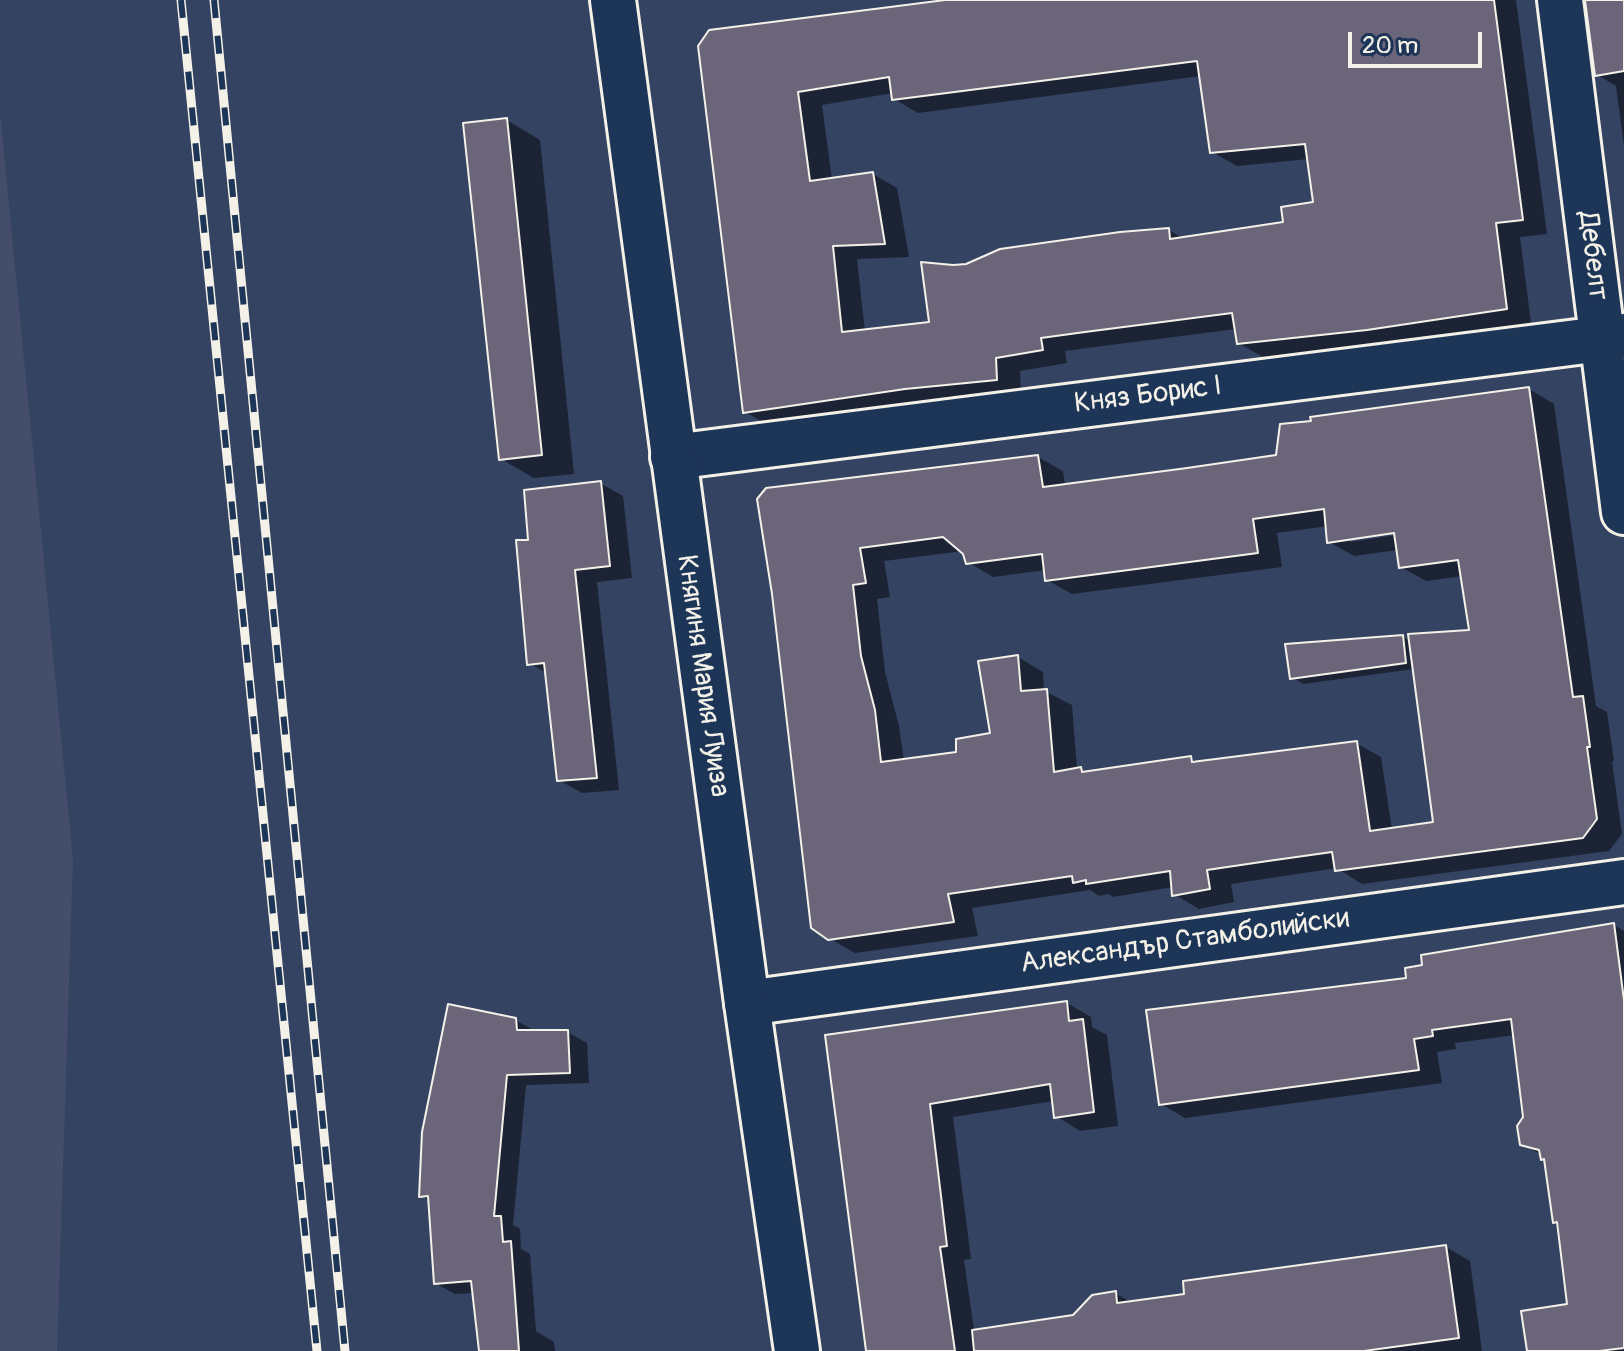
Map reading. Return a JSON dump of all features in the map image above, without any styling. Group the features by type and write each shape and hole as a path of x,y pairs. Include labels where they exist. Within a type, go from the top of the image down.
{"street":[{"name":"Княгиня Мария Луиза","path":"613,0 747,1003 797,1351"},
{"name":"Дебелт","path":"1560,0 1613,337 1624,512"},
{"name":"Княз Борис I","path":"673,457 1613,337"},
{"name":"Александър Стамболийски","path":"747,1003 1624,882"}],"shaded area":[{"path":"0,113 73,859 57,1351 0,1351"}],"building":[{"path":"945,0 1494,0 1523,220 1496,223 1507,309 1367,330 1237,344 1232,313 1085,332 1041,338 1043,350 996,358 997,380 905,389 743,413 698,46 709,30","holes":["1197,61 1210,153 1305,144 1313,202 1281,207 1283,222 1170,239 1169,228 1120,232 1000,249 966,264 921,262 929,322 842,332 833,246 885,244 873,172 810,181 798,92 889,77 892,100"]},
{"path":"1585,0 1624,0 1624,71 1595,76"},
{"path":"507,118 542,455 499,460 463,123"},
{"path":"1529,387 1573,697 1583,696 1590,747 1587,747 1597,819 1583,838 1335,871 1332,852 1268,861 1207,870 1210,889 1172,896 1170,871 1086,884 1086,880 1073,883 1072,876 948,894 954,922 828,940 811,928 772,594 757,499 766,488 1038,455 1043,487 1276,455 1280,424 1311,421 1310,417","holes":["1324,509 1327,543 1394,533 1399,568 1458,560 1469,630 1408,634 1433,822 1370,831 1357,741 1192,762 1191,756 1082,772 1081,767 1054,772 1047,689 1021,691 1018,655 978,661 990,733 956,739 956,752 881,762 875,710 861,656 853,585 866,583 860,548 943,537 963,554 966,564 1042,554 1045,581 1258,553 1253,519"]},
{"path":"601,481 610,566 575,570 597,778 557,781 544,663 527,665 516,540 528,540 524,490"},
{"path":"1403,635 1406,663 1290,679 1285,644"},
{"path":"1614,923 1624,1000 1624,1348 1527,1351 1521,1311 1567,1304 1557,1222 1553,1223 1544,1159 1541,1160 1539,1150 1520,1145 1517,1126 1523,1117 1511,1019 1432,1030 1433,1036 1414,1039 1419,1070 1159,1105 1146,1010 1406,978 1405,968 1422,965 1421,955"},
{"path":"1067,1001 1069,1021 1083,1019 1094,1112 1054,1118 1050,1084 930,1104 947,1246 940,1247 955,1351 866,1351 825,1035"},
{"path":"448,1004 516,1018 517,1030 568,1030 570,1073 507,1075 494,1216 501,1216 503,1242 511,1241 519,1351 479,1351 471,1281 434,1284 428,1196 419,1197 422,1132"},
{"path":"1446,1245 1459,1338 1364,1351 974,1351 972,1330 1073,1315 1092,1295 1116,1291 1117,1303 1184,1294 1183,1281"}],"railway":[{"path":"181,0 317,1351"},
{"path":"214,0 345,1351"}]}
